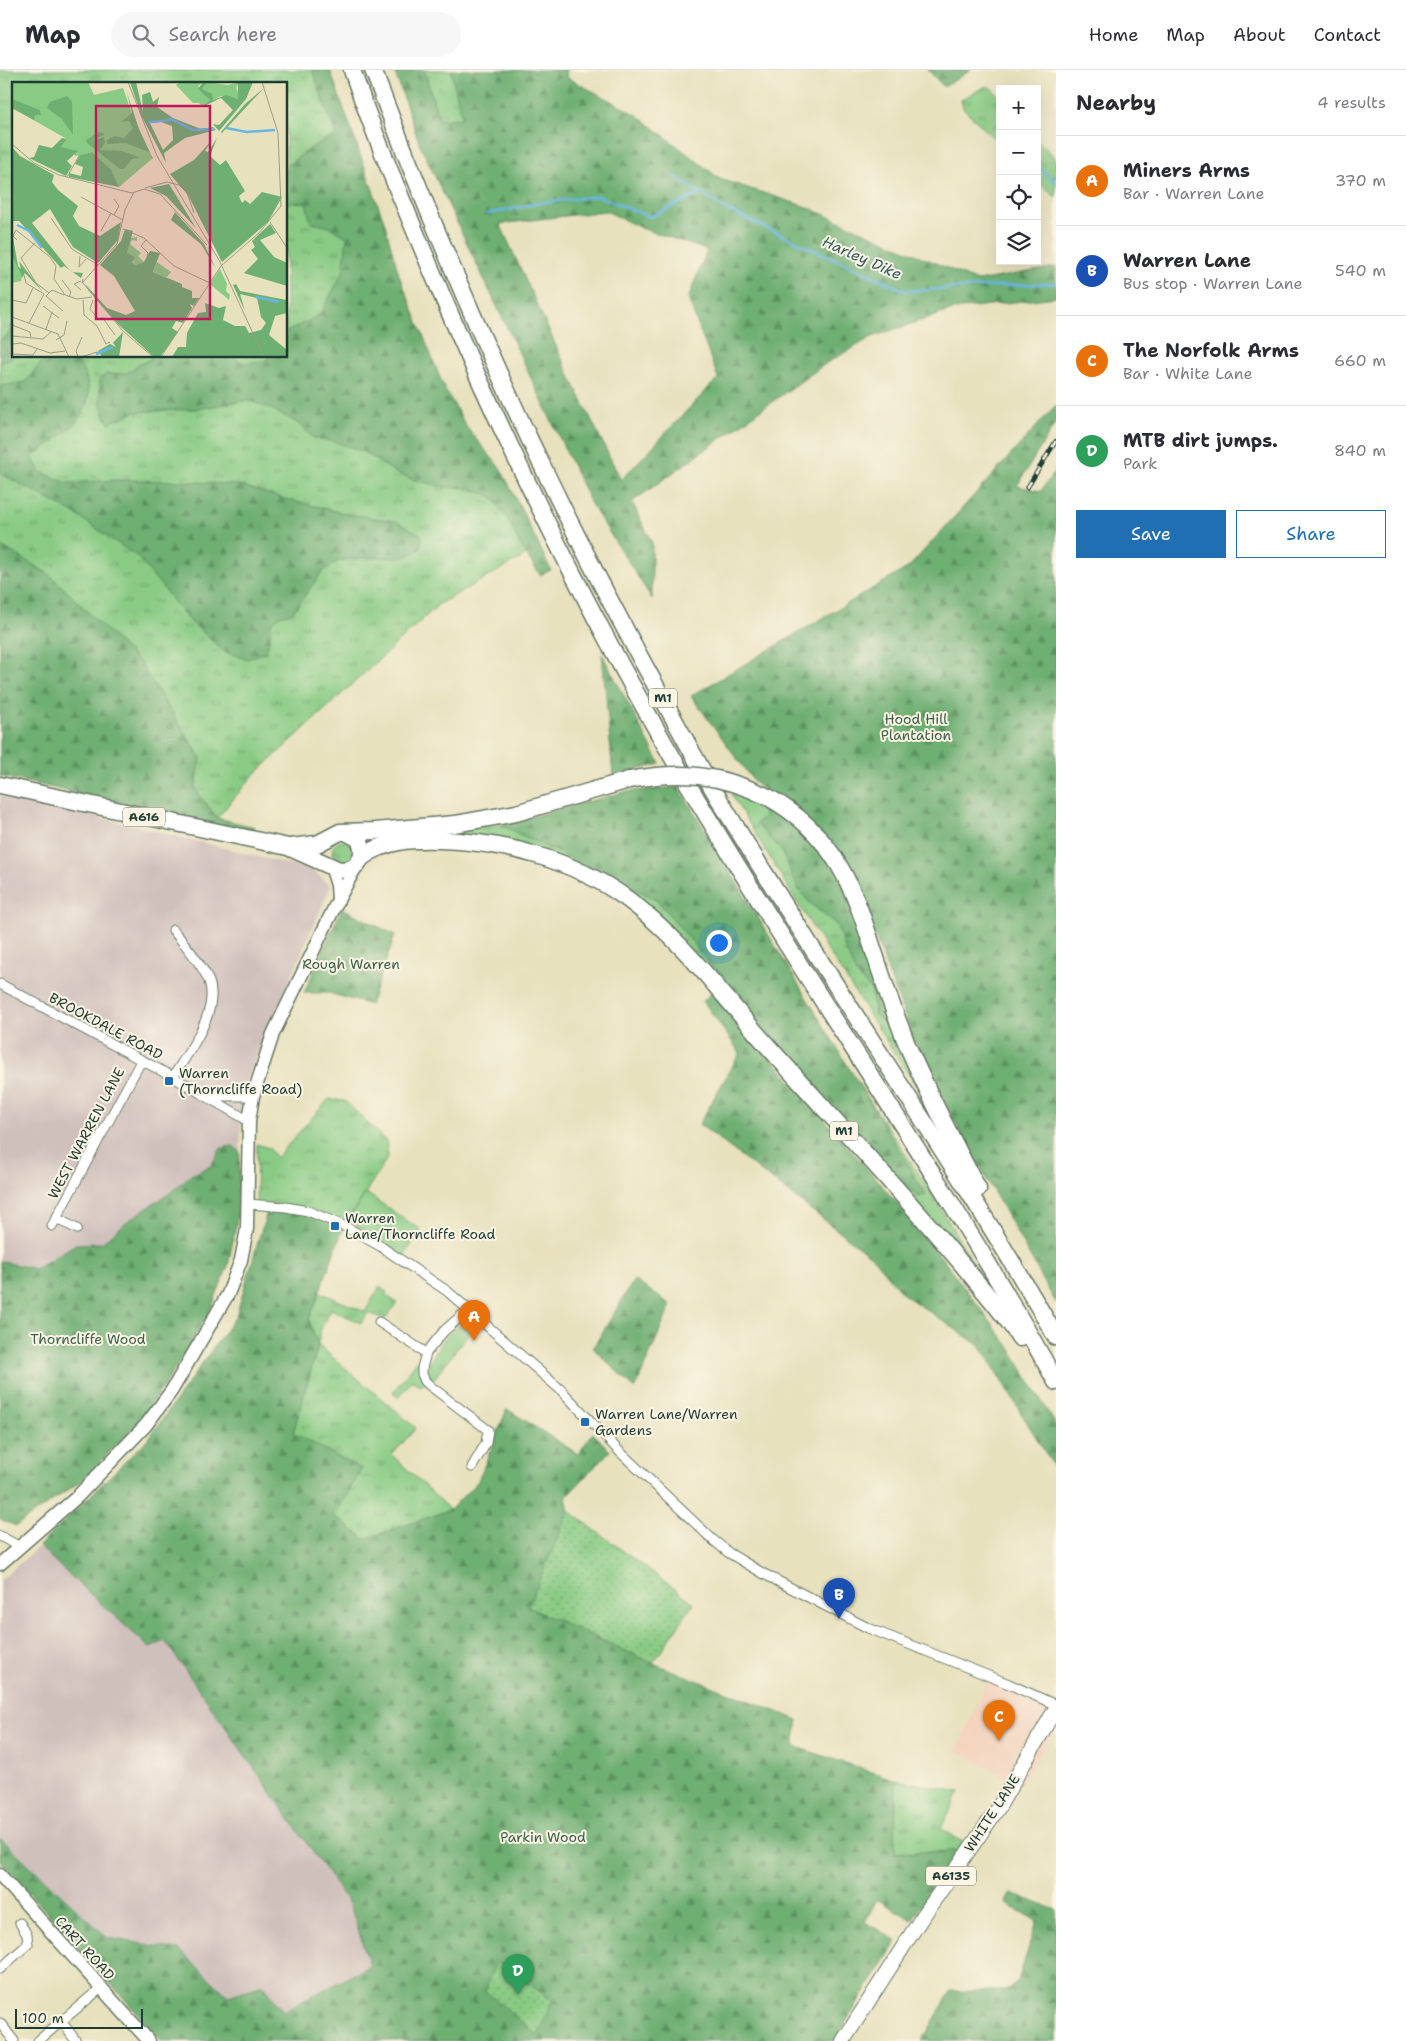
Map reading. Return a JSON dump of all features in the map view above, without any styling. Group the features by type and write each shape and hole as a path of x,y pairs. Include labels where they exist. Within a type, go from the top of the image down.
{"highway":[{"name":"M1","path":"352,70 403,203 466,350 534,497 611,649 697,799 772,922 948,1197 1056,1382"},
{"name":"M1","path":"373,70 470,312 538,458 617,615 710,783 1027,1287 1056,1337"},
{"name":"M1","path":"346,832 375,832 455,824 484,819 516,813 629,780 661,775 693,775 734,783 768,796 783,805 822,842 846,875 866,924 888,993 927,1088 1027,1287"},
{"name":"A616","path":"0,785 288,847 343,870 351,869 360,861"},
{"name":"A616","path":"288,847 310,846 328,839 334,834 346,832"},
{"path":"346,832 359,839 363,851 360,861"},
{"path":"328,839 324,852 330,866"},
{"name":"M1","path":"360,861 377,847 404,841 451,840 494,845 530,853 568,866 596,879 628,899 680,945 771,1050 929,1225 1012,1326 1056,1393"}],"main road":[{"name":"WHITE LANE","path":"843,2041 921,1919 997,1810 1056,1707"}],"street":[{"path":"0,1564 78,1498 130,1444 172,1390 228,1294 241,1260 247,1229 249,1121 253,1096 273,1034 338,900 360,861"},
{"path":"330,866 337,885 338,900"},
{"path":"173,930 208,977 212,998 211,1008 174,1077"},
{"name":"BROOKDALE ROAD","path":"0,984 174,1077 249,1121"},
{"name":"WEST WARREN LANE","path":"77,1229 54,1222 141,1061"},
{"name":"BROOKDALE ROAD","path":"199,1092 223,1096 253,1096"},
{"path":"248,1204 308,1211 344,1226 380,1246 454,1297 562,1391 618,1450 729,1553 764,1574 868,1628 1009,1684 1056,1707"},
{"path":"469,1309 444,1331 426,1353 422,1368 425,1381 488,1430 486,1443 472,1467"},
{"path":"379,1322 426,1353"},
{"path":"0,1536 20,1547"},
{"name":"CART ROAD","path":"0,1875 149,2041"},
{"path":"0,1969 28,1944 27,1935 20,1923"},
{"path":"38,2041 100,1988"},
{"path":"61,2021 76,2041"},
{"path":"0,2023 14,2041"}],"shaded area":[{"path":"0,795 136,826 311,870 331,885 242,1090 240,1152 233,1146 221,1148 211,1166 191,1175 170,1193 129,1220 102,1243 76,1244 35,1269 0,1261"},
{"path":"39,1546 68,1574 165,1640 351,1905 370,1966 282,2011 263,1985 228,1996 179,1950 108,1938 0,1838 0,1581"},
{"path":"987,1681 1056,1712 1056,1728 1020,1785 957,1751"}],"green space":[{"path":"0,70 318,70 427,398 532,552 439,604 253,776 217,818 195,789 201,758 50,575 0,545"},
{"path":"312,70 330,70 384,221 399,275 443,385 467,428 501,469 551,570 540,575 520,545 509,521 493,497 470,488 444,487 414,480 396,473 366,453 336,442 314,438 296,422 248,400 196,409 135,412 109,423 106,418 101,402 100,379 106,374 126,373 152,358 235,358 244,363 265,361 267,358 288,358 288,331 320,315 343,272 347,237 330,227 311,223 306,202 288,203 288,165 315,145 336,136"},
{"path":"394,70 424,70 439,120 462,118 451,70 567,70 566,77 637,115 720,179 807,207 977,281 1056,267 1056,297 956,309 872,337 828,362 632,502 652,543 652,599 591,504 420,145","holes":["606,211 641,228 707,250 688,299 718,378 621,480 567,370 500,224"]},
{"path":"424,70 451,70 463,118 439,120"},
{"path":"928,70 971,70 944,87"},
{"path":"984,87 990,87 996,93 996,140 963,108 961,100"},
{"path":"1041,143 1056,159 1056,197 1041,184"},
{"path":"12,325 12,357 0,363 0,340 7,336"},
{"path":"53,358 76,358 86,378 89,394 81,416 73,426 32,457 40,472 68,483 118,480 179,481 239,485 285,499 348,514 395,521 422,535 420,549 405,557 338,561 322,572 293,612 280,616 271,624 266,652 247,659 224,652 188,619 138,557 72,512 0,473 0,386 25,382 42,362"},
{"name":"Hood Hill Plantation","path":"1056,405 1056,422 1017,486 1041,491 1056,469 1056,1303 959,1130 913,1038 859,893 834,844 755,783 691,696 909,567"},
{"path":"0,545 50,575 140,663 201,758 195,789 217,818 255,827 254,833 0,776"},
{"path":"602,654 660,764 613,776"},
{"path":"679,787 926,1195 918,1197 786,1054 656,899 501,825 624,792"},
{"path":"731,794 747,799 759,807 765,816 756,823 781,850 798,888 810,903 837,925 856,974 871,990 875,1015 894,1018 918,1085 914,1083 813,928"},
{"path":"761,807 778,814 799,831 834,868 847,893 893,1018 883,1022 875,1015 871,990 856,974 837,925 810,903 798,888 781,850 756,823 765,816"},
{"path":"501,825 656,899 926,1195 855,1078 930,1191 977,1269 976,1275 678,935 540,850 369,846 364,837"},
{"path":"343,841 351,844 354,852 351,860 343,863 335,860 332,852 335,844"},
{"name":"Rough Warren","path":"342,908 395,935 370,1005 329,993 304,993"},
{"path":"713,991 922,1232 1008,1345 1056,1425 1056,1470 980,1346 903,1294 871,1256 699,1124 740,1053 703,1001"},
{"path":"329,1099 345,1101 386,1141 388,1157 344,1226 256,1205 257,1144 269,1148 276,1158"},
{"name":"Thorncliffe Wood","path":"233,1146 240,1152 238,1214 228,1266 209,1313 169,1378 138,1423 84,1479 16,1526 0,1519 0,1261 35,1269 76,1244 102,1243 129,1220 170,1193 191,1175 211,1166 221,1148"},
{"path":"366,1193 421,1230 404,1256 348,1220"},
{"name":"Parkin Wood","path":"269,1205 286,1207 344,1226 309,1320 318,1346 293,1433 362,1469 334,1516 365,1539 450,1510 478,1481 507,1409 578,1454 593,1433 610,1451 566,1497 569,1511 528,1607 653,1663 798,1720 794,1746 896,1780 895,1853 958,1851 912,1920 877,1899 865,1922 897,1941 834,2041 162,2041 0,1860 0,1838 108,1938 179,1950 228,1996 263,1985 283,2011 370,1966 350,1905 165,1641 150,1648 39,1546 149,1438 236,1316"},
{"path":"634,1280 671,1305 635,1389 593,1348"},
{"path":"380,1286 386,1291 386,1295 397,1303 385,1319 368,1313 361,1323 331,1309 320,1331 318,1345 416,1428 392,1455 450,1510 365,1539 334,1516 293,1433 318,1346 309,1320 320,1292 365,1312"},
{"path":"468,1322 475,1325 433,1380 420,1386 412,1380 399,1397 393,1392 417,1361 430,1364 445,1338 456,1328"},
{"path":"569,1511 694,1603 653,1663 528,1607"},
{"path":"896,1780 960,1792 941,1828 963,1842 958,1851 895,1853"},
{"path":"1011,1893 1056,1910 1056,2041 922,2041 951,1991 1005,1991 1018,1981 1037,1921 1005,1903"},
{"path":"496,1962 552,2000 538,2035 485,1991"}],"waterway":[{"path":"1041,170 1056,182"},
{"name":"Harley Dike","path":"675,177 729,211 906,291 1056,283"},
{"name":"Harley Dike","path":"488,214 539,203 598,196 650,217 701,193"}],"railway":[{"path":"1027,488 1056,441"}],"place":[{"name":"Warren (Thorncliffe Road)","path":"169,1081"},
{"name":"Warren Lane/Thorncliffe Road","path":"335,1226"},
{"name":"Miners Arms","path":"474,1341"},
{"name":"Warren Lane/Warren Gardens","path":"585,1422"},
{"name":"Warren Lane","path":"839,1619"},
{"name":"The Norfolk Arms","path":"999,1741"},
{"name":"MTB dirt jumps.","path":"518,1995"}]}
